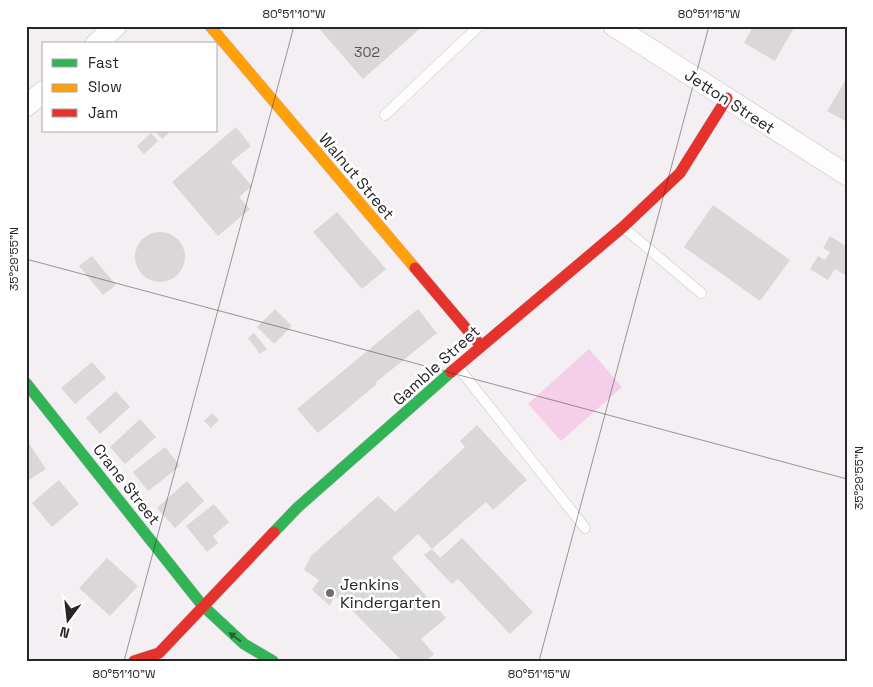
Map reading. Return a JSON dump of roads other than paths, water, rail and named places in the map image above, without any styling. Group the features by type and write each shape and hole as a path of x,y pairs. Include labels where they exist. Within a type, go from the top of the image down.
{"street":[{"path":"98,42 116,26"},
{"name":"Walnut Street","path":"210,26 481,346"},
{"name":"Jetton Street","path":"614,26 847,176"},
{"path":"26,106 42,93"},
{"name":"Gamble Street","path":"161,657 202,605 298,507 481,346 623,227 680,173 727,98"},
{"name":"Crane Street","path":"26,383 202,605 224,628 255,652 273,661"},
{"path":"134,661 161,657"}],"lane":[{"path":"386,114 479,26"},
{"path":"623,227 701,293"},
{"path":"458,366 585,528"}],"place":[{"name":"Jenkins Kindergarten","path":"330,593"}]}
